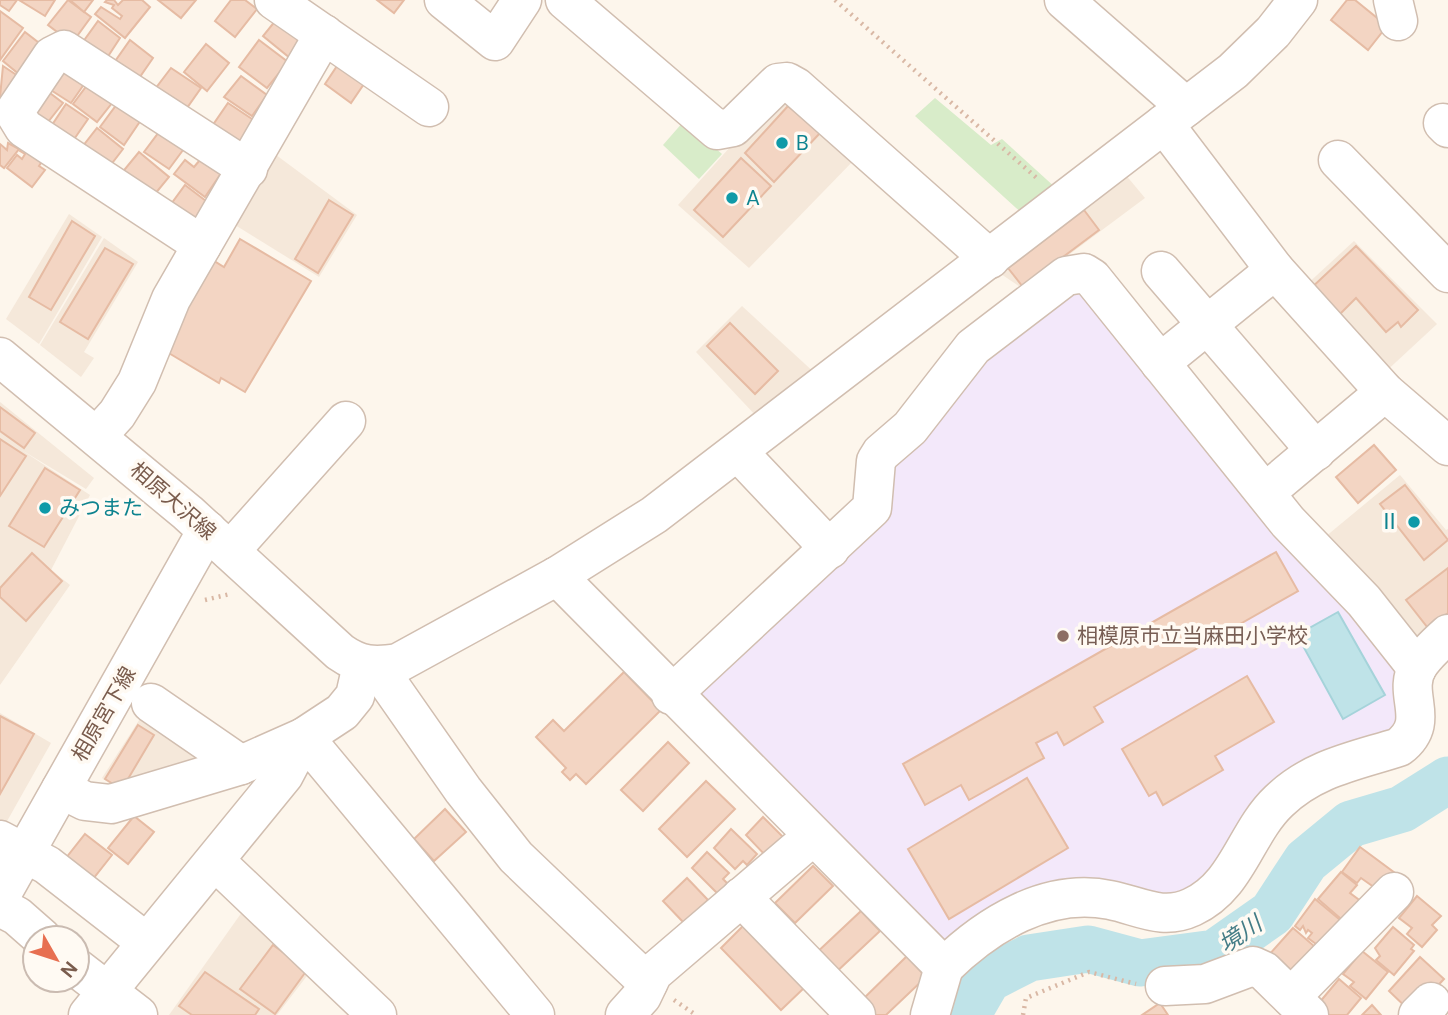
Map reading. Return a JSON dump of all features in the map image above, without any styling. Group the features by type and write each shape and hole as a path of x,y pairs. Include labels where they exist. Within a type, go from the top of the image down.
{"street":[{"path":"274,0 429,107"},
{"path":"444,0 495,41 522,0"},
{"path":"565,0 717,130 733,127 778,83 787,82 990,259"},
{"path":"1064,0 1175,115 1275,270 1385,392 1448,446"},
{"path":"61,789 85,801 111,804 241,765 304,737 332,720 351,703 360,661 406,660 557,576 654,515 990,259 1254,52 1298,0"},
{"path":"98,435 117,414 137,382 171,299 324,34"},
{"path":"202,245 24,128 16,115 17,108 51,56 64,50 248,169"},
{"path":"1338,160 1448,273"},
{"path":"1160,363 1275,270"},
{"path":"1161,271 1316,451"},
{"path":"671,695 872,508 876,461 881,453 910,428 973,347 1066,276 1084,273 1092,278 1310,548 1364,601 1417,668"},
{"name":"相原大沢線","path":"0,357 98,435 360,661 516,857 648,983"},
{"path":"1266,492 1385,392"},
{"name":"相原宮下線","path":"0,897 13,846 61,789 219,540 337,445"},
{"path":"738,452 831,549"},
{"path":"557,576 671,695 944,967"},
{"path":"930,1015 944,967 985,932 1022,912 1060,900 1097,897 1165,914 1192,907 1208,898 1236,866 1267,814 1291,790 1320,771 1399,747 1406,742 1417,721 1413,688 1417,668 1448,634"},
{"path":"151,702 241,765"},
{"path":"138,1015 97,1004 284,775 304,737"},
{"path":"304,737 535,1015"},
{"path":"625,1015 642,996 653,973 812,837"},
{"path":"13,846 47,865 146,942"},
{"path":"215,860 377,1015"},
{"path":"1165,986 1206,984 1253,966 1264,971 1300,1006 1394,892"},
{"path":"741,897 856,1015"},
{"path":"0,906 26,924"}],"path":[{"path":"835,0 1064,201"},
{"path":"198,605 208,598 227,593 235,597"},
{"path":"1023,1015 1026,998 1089,972 1127,983 1165,986"}],"shaded area":[{"path":"775,97 790,98 856,158 749,268 678,205"},
{"path":"268,149 357,215 319,277 227,220"},
{"path":"1125,174 1145,198 1023,289 998,272"},
{"path":"69,214 102,237 39,344 6,319"},
{"path":"104,238 138,262 84,352 94,358 81,377 40,345"},
{"path":"1354,241 1437,324 1382,375 1303,288"},
{"name":"相模原市立当麻田小学校","path":"1084,287 1395,662 1404,725 1212,874 1172,898 1087,879 944,942 694,688 888,470 981,356"},
{"path":"742,306 817,375 758,418 696,352"},
{"path":"0,402 94,478 86,489 20,449 90,495 51,570 70,585 0,685"},
{"path":"1400,475 1446,530 1448,529 1448,628 1424,647 1319,542"},
{"path":"145,711 208,752 200,764 117,789 102,778"},
{"path":"0,713 51,743 6,823 0,825"},
{"path":"247,905 313,968 277,1015 169,1015"}],"green space":[{"path":"935,98 991,145 1002,139 1057,189 1025,216 915,116"},
{"path":"684,121 722,154 699,179 663,145"}],"water":[{"path":"1338,612 1385,695 1343,719 1297,635"}],"building":[{"path":"0,0 17,0 9,11 0,5"},
{"path":"19,0 55,0 45,16"},
{"path":"68,0 91,17 72,43 48,25"},
{"path":"70,0 93,0 84,12"},
{"path":"114,0 118,5 123,0 142,0 150,7 125,38 95,14 101,7 120,19 122,16 112,8 114,5 105,2"},
{"path":"158,0 196,0 181,18"},
{"path":"231,0 245,0 257,9 235,37 215,21"},
{"path":"377,0 404,0 394,13"},
{"path":"1347,0 1355,0 1387,26 1368,50 1331,20"},
{"path":"0,11 23,28 0,60"},
{"path":"280,15 307,37 290,58 263,36"},
{"path":"98,21 120,38 103,64 80,46"},
{"path":"25,32 43,46 20,75 3,61"},
{"path":"130,40 153,58 135,84 111,67"},
{"path":"259,40 288,62 267,88 239,67"},
{"path":"206,44 229,63 207,91 184,72"},
{"path":"341,60 368,78 351,103 325,84"},
{"path":"61,61 87,80 71,103 43,85"},
{"path":"3,66 21,78 6,101 0,97"},
{"path":"171,68 201,88 182,115 152,93"},
{"path":"241,76 267,95 252,116 224,97"},
{"path":"91,80 116,98 97,122 73,104"},
{"path":"46,90 63,103 44,127 28,112"},
{"path":"120,100 143,117 124,145 100,127"},
{"path":"228,103 258,123 242,153 208,132"},
{"path":"66,104 88,119 68,148 46,134"},
{"name":"B","path":"788,106 820,133 774,182 745,153"},
{"path":"97,128 123,149 106,171 79,151"},
{"path":"162,128 186,146 169,169 144,152"},
{"path":"8,143 19,149 4,168 0,165 0,144 7,150"},
{"path":"25,144 45,157 39,166 45,170 32,187 7,168 17,155 22,159 25,154 20,151"},
{"path":"139,152 169,177 150,200 120,175"},
{"path":"205,154 224,169 205,197 174,174 185,160 194,167"},
{"name":"A","path":"741,158 771,186 723,237 694,210"},
{"path":"185,185 206,201 195,230 166,211"},
{"path":"329,200 353,215 318,273 295,259"},
{"path":"1084,210 1099,230 1023,287 1008,268"},
{"path":"72,221 95,236 51,310 29,297"},
{"path":"240,239 311,281 245,392 221,378 219,383 162,349 214,261 224,267"},
{"path":"1356,246 1418,310 1401,327 1398,322 1386,332 1356,298 1335,319 1308,291"},
{"path":"105,248 133,264 88,339 60,322"},
{"path":"730,323 778,371 755,394 707,346"},
{"path":"0,407 35,433 24,448 0,431"},
{"path":"0,439 26,456 0,496"},
{"path":"1374,445 1396,470 1358,503 1336,477"},
{"name":"みつまた","path":"45,468 80,490 44,547 9,526"},
{"name":"Ⅱ","path":"1405,485 1448,540 1424,560 1380,504"},
{"path":"1276,552 1298,591 1094,707 1103,722 1064,745 1057,732 1036,743 1044,758 969,800 961,785 925,805 903,764"},
{"path":"32,553 62,581 26,621 0,597 0,588"},
{"path":"1448,568 1448,613 1428,628 1406,600"},
{"path":"624,672 661,710 586,784 576,774 570,780 562,772 566,768 536,737 553,720 564,731"},
{"path":"1247,676 1274,722 1215,756 1223,770 1163,805 1156,792 1149,796 1122,749"},
{"path":"0,716 34,734 0,794"},
{"path":"138,725 154,735 125,784 118,787 105,779"},
{"path":"668,742 689,763 643,811 621,790"},
{"path":"1027,778 1068,848 949,919 908,849"},
{"path":"706,781 735,809 687,857 659,829"},
{"path":"445,809 466,832 434,861 414,839"},
{"path":"134,816 154,832 128,864 108,848"},
{"path":"763,817 784,838 766,856 746,835"},
{"path":"731,829 757,854 747,865 743,861 735,869 714,848"},
{"path":"85,834 112,855 89,884 62,863"},
{"path":"1360,847 1395,873 1381,892 1361,878 1357,883 1342,872"},
{"path":"707,852 729,873 723,879 728,884 718,894 692,868"},
{"path":"813,866 833,886 795,923 775,903"},
{"path":"1341,872 1357,885 1350,893 1362,902 1348,925 1318,899"},
{"path":"687,878 708,900 684,923 663,901"},
{"path":"1417,896 1441,916 1432,925 1437,930 1422,947 1407,934 1412,928 1399,918"},
{"path":"1315,899 1345,924 1316,944 1308,938 1312,933 1308,930 1306,933 1303,926 1300,930 1295,926"},
{"path":"861,911 880,931 832,976 813,956"},
{"path":"743,926 804,988 781,1010 721,948"},
{"path":"1393,927 1414,945 1411,949 1414,951 1394,975 1376,960 1380,956 1375,948"},
{"path":"1293,928 1314,946 1288,975 1267,957"},
{"path":"273,945 307,970 275,1014 240,989"},
{"path":"1362,951 1388,972 1366,999 1350,986 1354,982 1343,974"},
{"path":"907,956 926,977 886,1015 872,1015 860,1002"},
{"path":"1420,957 1444,979 1412,1013 1389,991"},
{"path":"205,972 259,1009 255,1015 192,1015 179,1006"},
{"path":"1339,979 1361,998 1347,1015 1321,1015 1314,1009"},
{"path":"1160,1003 1168,1015 1142,1015"},
{"path":"1372,1005 1381,1015 1362,1015"}],"waterway":[{"name":"境川","path":"967,1015 988,979 1029,958 1088,949 1140,963 1215,953 1272,913 1306,861 1351,824 1402,809 1448,780"}],"place":[{"name":"B","path":"782,143"},
{"name":"A","path":"732,198"},
{"name":"みつまた","path":"45,508"},
{"name":"Ⅱ","path":"1414,522"},
{"name":"相模原市立当麻田小学校","path":"1063,636"}]}
